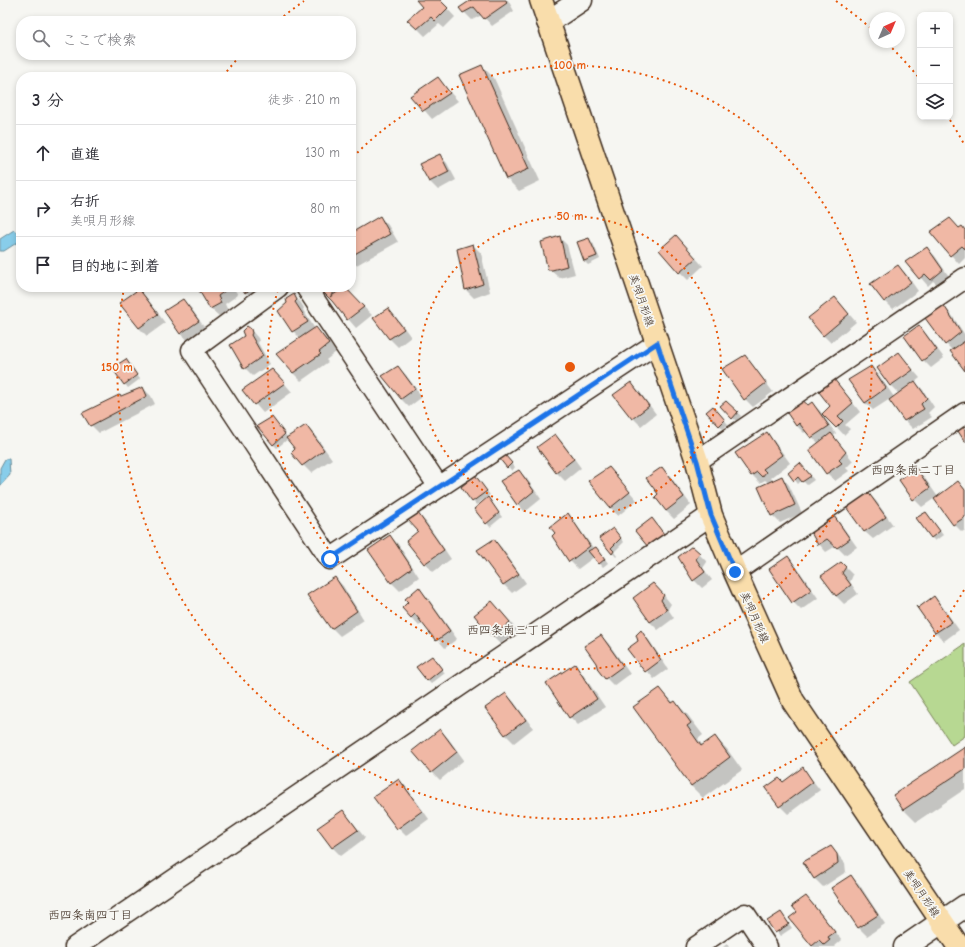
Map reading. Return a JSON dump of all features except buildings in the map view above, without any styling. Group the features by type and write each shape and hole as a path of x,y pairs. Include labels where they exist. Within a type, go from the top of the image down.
{"main road":[{"name":"美唄月形線","path":"541,0 697,461 711,515 735,572 793,701 959,947"}],"street":[{"path":"548,22 581,0"},
{"path":"697,461 965,278"},
{"path":"271,292 192,350 330,559 657,343"},
{"path":"309,292 439,487"},
{"path":"735,572 965,413"},
{"path":"75,947 711,515"},
{"path":"904,947 965,906"},
{"path":"696,947 745,914 766,947"}],"green space":[{"path":"965,644 965,736 952,745 910,682"}],"water":[{"path":"14,230 16,232 16,243 4,251 0,251 0,239"},
{"path":"5,459 9,459 10,475 0,486 0,468"}],"district":[{"name":"西四条南二丁目","path":"913,470"},
{"name":"西四条南三丁目","path":"509,630"},
{"name":"西四条南四丁目","path":"90,915"}],"route":[{"path":"330,559 657,343 697,461 711,515 735,572"}]}
